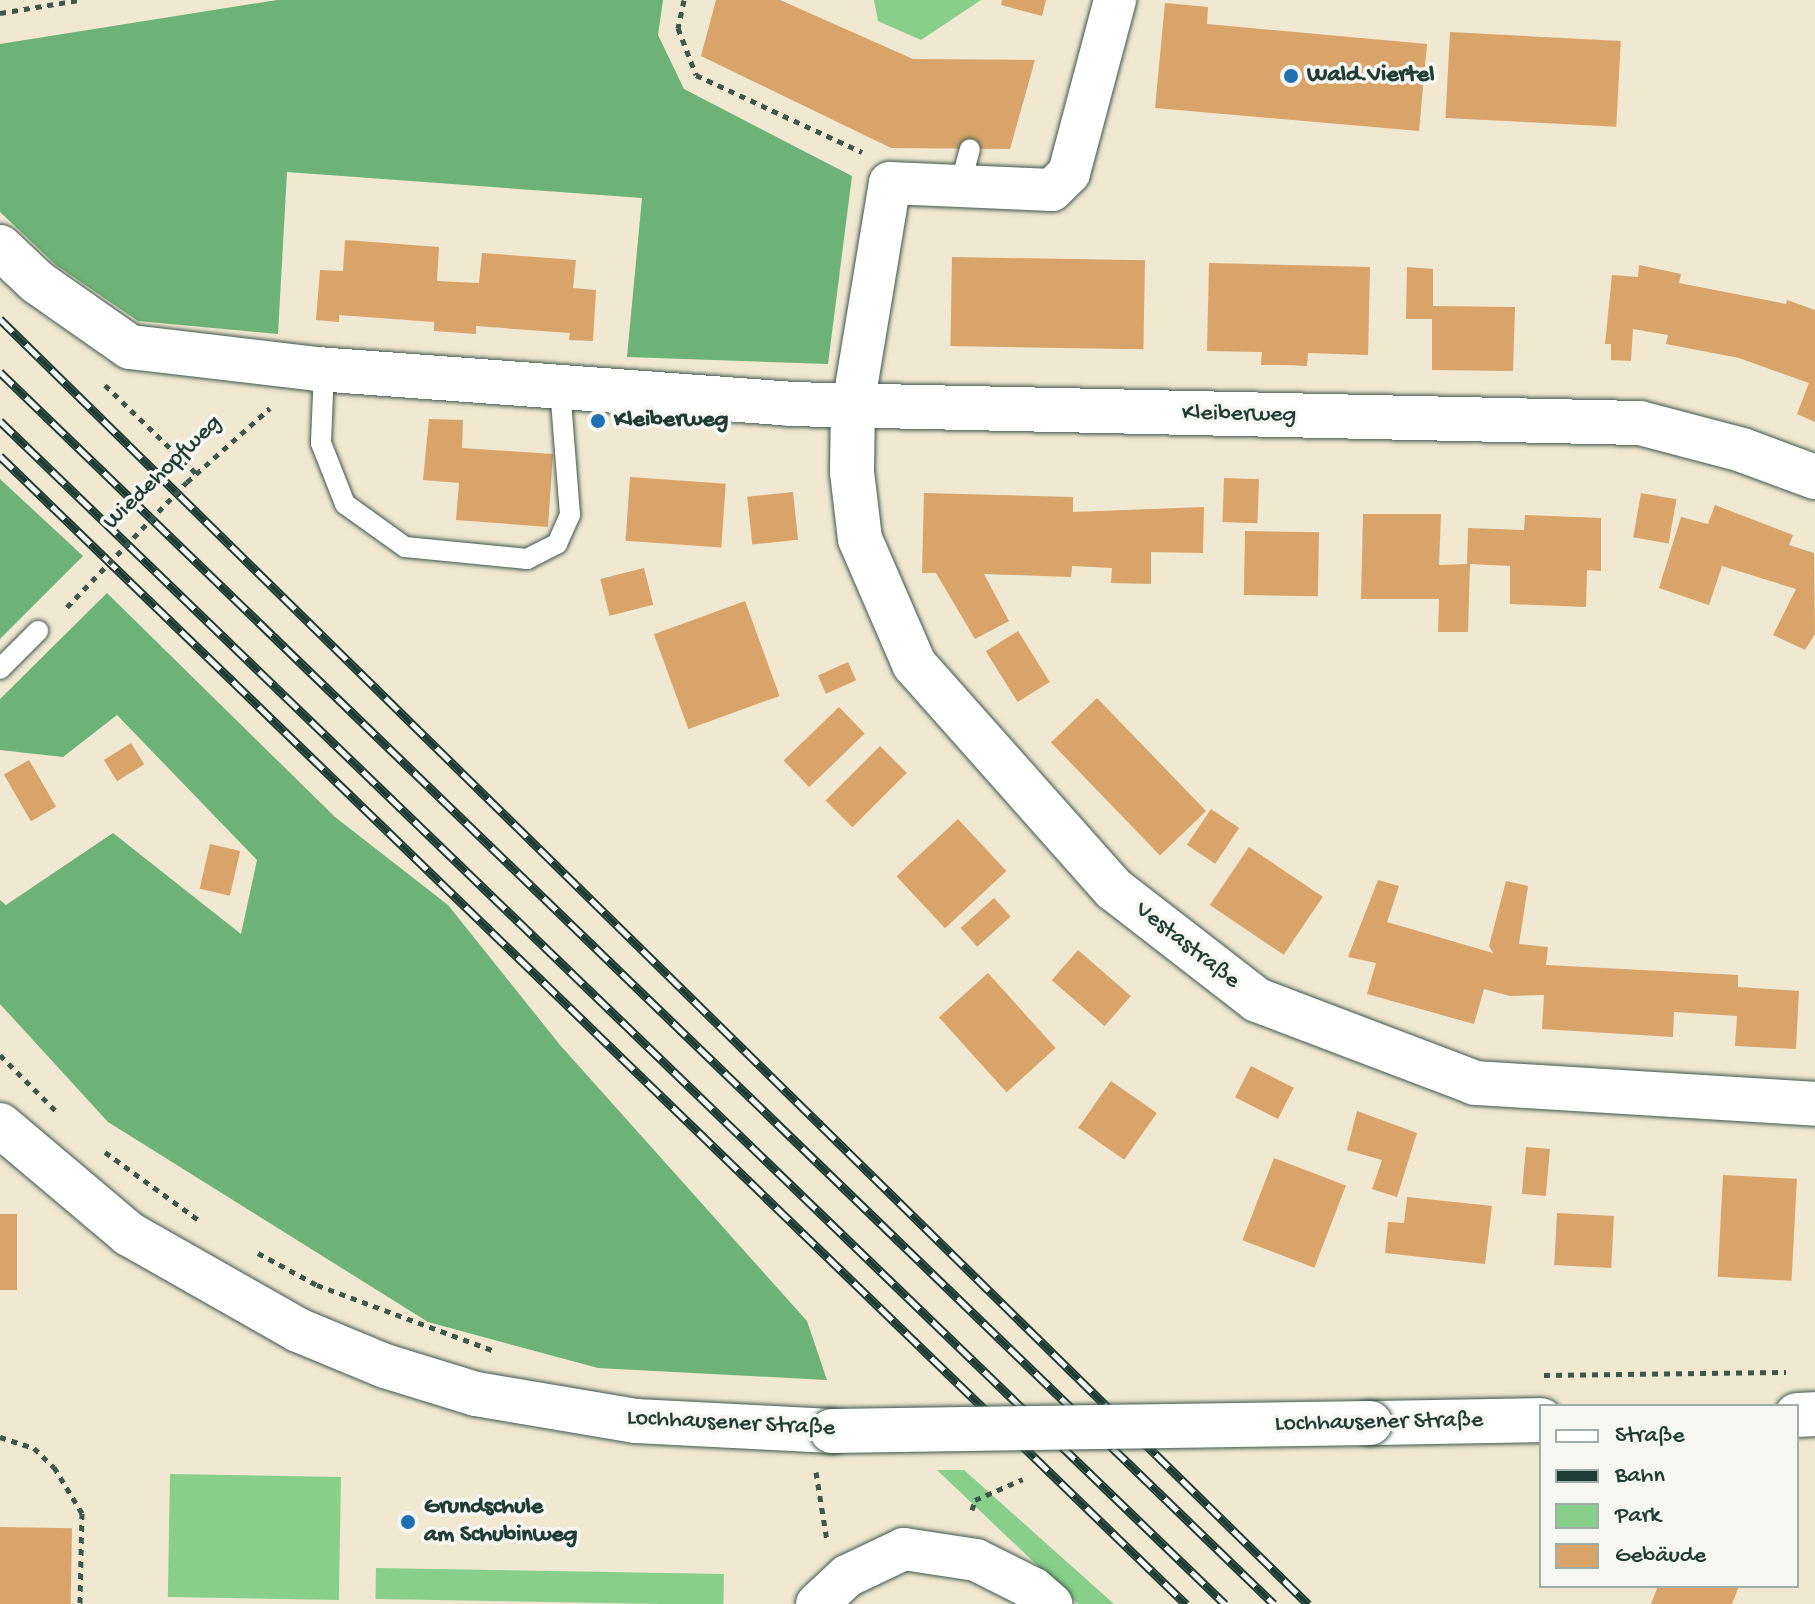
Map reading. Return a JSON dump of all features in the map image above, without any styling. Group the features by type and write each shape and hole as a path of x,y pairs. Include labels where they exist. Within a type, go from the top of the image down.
{"main road":[{"name":"Kleiberweg","path":"0,247 37,282 130,347 324,370 853,406 1640,423 1742,450 1815,477"},
{"name":"Vestastraße","path":"853,406 852,472 860,539 914,664 1114,889 1257,1000 1475,1083 1815,1104"},
{"name":"Lochhausener Straße","path":"0,1125 129,1234 298,1330 385,1366 476,1394 636,1421 832,1431 1539,1420"}],"street":[{"path":"853,406 890,183 965,168 1052,190 1069,173 1115,0"},
{"path":"817,1604 847,1576 904,1549 976,1560 1034,1589 1051,1604"}],"lane":[{"path":"324,370 321,443 345,504 405,547 527,559 557,544 570,515 560,388"},
{"path":"0,669 38,631"}],"path":[{"path":"0,13 79,0"},
{"path":"684,0 678,28 696,75 865,153 890,183"},
{"path":"93,373 197,474"},
{"name":"Wiedehopfweg","path":"67,607 187,482 279,404"},
{"path":"0,1055 67,1122"},
{"path":"102,1151 210,1228"},
{"path":"250,1249 317,1285 501,1353"},
{"path":"1535,1375 1799,1371"},
{"path":"0,1437 12,1437 44,1458 82,1513 80,1604"},
{"path":"818,1478 829,1551"},
{"path":"972,1510 975,1500 1023,1479"}],"green space":[{"path":"277,0 663,0 658,35 684,89 852,176 828,364 627,357 642,198 287,172 278,334 138,321 56,265 0,212 0,44"},
{"path":"874,0 981,0 921,40 878,21"},
{"path":"0,479 83,556 0,639"},
{"path":"107,593 335,817 448,905 560,1045 807,1321 827,1380 598,1368 428,1322 108,1122 0,1004 0,900 6,905 113,833 241,934 257,860 117,715 63,757 0,750 0,699"},
{"path":"937,1470 964,1470 1114,1604 1078,1604"},
{"path":"170,1474 341,1477 339,1600 168,1597"},
{"path":"376,1568 724,1574 723,1604 375,1599"}],"building":[{"path":"716,0 780,0 913,59 1035,60 1010,149 891,148 701,56"},
{"path":"1002,0 1046,0 1042,16 1001,5"},
{"name":"Wald.Viertel","path":"1165,3 1208,7 1207,24 1427,44 1419,131 1155,108"},
{"name":"Wald.Viertel","path":"1450,32 1621,41 1616,127 1445,118"},
{"path":"345,240 439,247 437,281 479,283 482,253 576,260 573,288 596,290 593,341 569,340 570,333 476,326 476,334 434,331 434,322 339,315 339,322 316,320 320,270 343,271"},
{"path":"952,257 1145,260 1143,349 950,346"},
{"path":"1209,263 1370,267 1368,355 1308,353 1307,366 1261,365 1262,352 1207,351"},
{"path":"1639,265 1681,274 1679,283 1786,304 1787,300 1815,310 1815,422 1797,414 1809,383 1739,358 1666,344 1668,335 1633,329 1631,361 1611,360 1611,344 1605,344 1612,275 1638,277"},
{"path":"1407,267 1433,269 1433,306 1515,307 1513,371 1432,370 1432,319 1406,319"},
{"path":"429,419 463,420 462,448 553,454 548,527 456,520 459,483 423,480"},
{"path":"630,477 726,484 721,548 626,541"},
{"path":"1224,478 1259,479 1257,523 1222,522"},
{"path":"793,492 798,540 752,545 747,497"},
{"path":"924,493 1073,497 1073,512 1204,507 1203,553 1151,552 1151,584 1111,583 1112,568 1072,566 1071,577 984,574 1009,621 975,639 936,573 922,573"},
{"path":"1641,493 1676,499 1669,544 1633,537"},
{"path":"1715,505 1793,535 1789,545 1814,553 1815,634 1805,650 1773,635 1796,589 1722,566 1709,605 1659,588 1681,517 1708,524"},
{"path":"1363,514 1441,514 1439,565 1467,564 1468,528 1524,530 1525,515 1601,518 1601,571 1587,570 1586,607 1510,604 1510,566 1470,564 1468,632 1438,632 1439,599 1361,599"},
{"path":"1245,531 1319,532 1318,596 1244,595"},
{"path":"644,568 653,605 610,616 600,579"},
{"path":"745,601 780,696 688,729 654,634"},
{"path":"1018,631 1050,682 1018,702 986,651"},
{"path":"848,662 856,680 826,694 818,675"},
{"path":"1097,698 1206,811 1160,855 1051,742"},
{"path":"839,707 865,734 809,787 784,760"},
{"path":"131,743 144,764 117,781 104,760"},
{"path":"880,746 907,773 852,827 826,800"},
{"path":"29,760 56,807 31,821 4,774"},
{"path":"1211,809 1239,828 1215,864 1187,845"},
{"path":"958,819 1006,871 945,928 897,876"},
{"path":"210,844 240,851 230,896 200,889"},
{"path":"1249,847 1323,897 1284,955 1210,905"},
{"path":"1378,880 1399,886 1387,922 1493,953 1489,946 1506,881 1528,886 1519,944 1548,947 1546,965 1738,975 1738,987 1799,991 1796,1049 1735,1046 1737,1016 1674,1012 1673,1037 1542,1029 1544,995 1510,996 1484,989 1474,1024 1367,994 1376,963 1348,957"},
{"path":"994,898 1011,917 977,947 961,928"},
{"path":"1078,950 1131,996 1105,1026 1052,980"},
{"path":"988,973 1056,1048 1007,1092 939,1017"},
{"path":"1251,1066 1294,1088 1278,1119 1235,1097"},
{"path":"1111,1081 1157,1113 1124,1160 1078,1128"},
{"path":"1357,1111 1417,1133 1397,1197 1372,1189 1382,1160 1347,1150"},
{"path":"1526,1147 1550,1149 1546,1196 1522,1194"},
{"path":"1274,1158 1346,1186 1314,1268 1242,1240"},
{"path":"1723,1175 1797,1179 1792,1281 1718,1277"},
{"path":"1407,1197 1492,1206 1485,1264 1385,1253 1388,1222 1404,1223"},
{"path":"1557,1213 1614,1216 1611,1268 1554,1265"},
{"path":"0,1214 17,1214 17,1290 0,1290"},
{"path":"0,1527 72,1528 71,1604 0,1604"},
{"path":"1657,1588 1738,1588 1732,1604 1651,1604"}],"railway":[{"path":"0,319 1308,1604"},
{"path":"0,372 1274,1604"},
{"path":"0,421 1225,1604"},
{"path":"0,456 1186,1604"}],"place":[{"name":"Wald.Viertel","path":"1291,76"},
{"name":"Kleiberweg","path":"598,421"},
{"name":"Grundschule am Schubinweg","path":"408,1522"}]}
